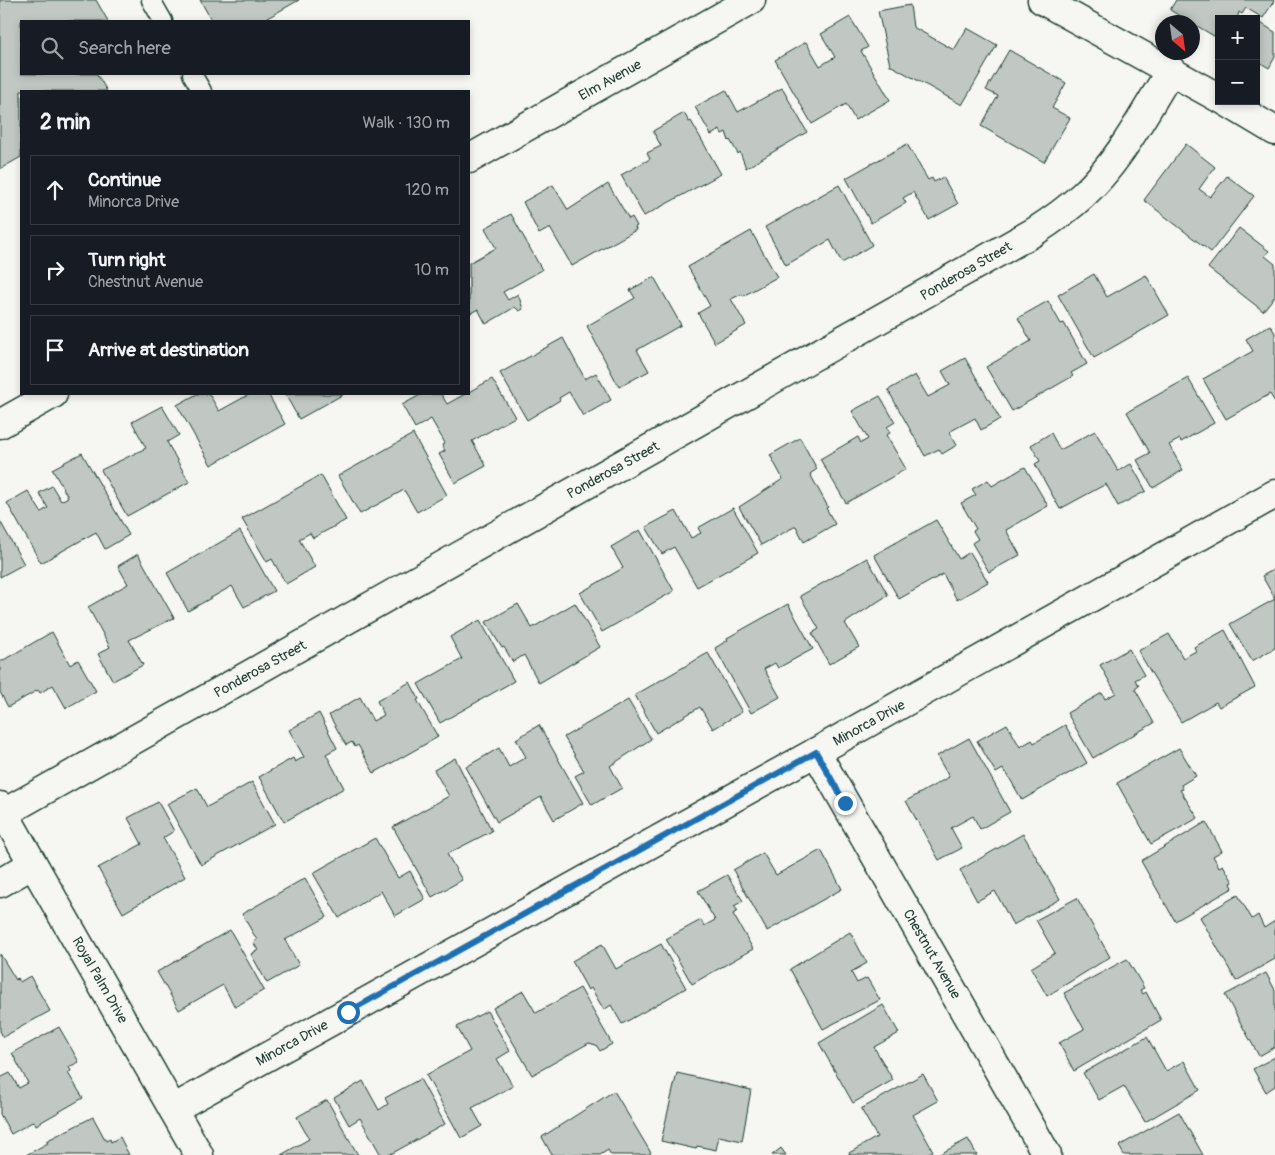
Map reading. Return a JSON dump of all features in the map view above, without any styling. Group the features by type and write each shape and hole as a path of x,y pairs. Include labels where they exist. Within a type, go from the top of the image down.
{"street":[{"name":"Elm Avenue","path":"470,158 751,0"},
{"path":"1042,0 1215,96"},
{"name":"Ponderosa Street","path":"2,810 1034,232 1078,200 1105,172 1171,70"},
{"path":"1231,105 1275,132"},
{"path":"0,424 51,395"},
{"name":"Minorca Drive","path":"174,1109 1275,494"},
{"name":"Chestnut Avenue","path":"816,752 1047,1155"},
{"name":"Royal Palm Drive","path":"2,810 200,1155"},
{"path":"0,883 33,864"}],"lane":[{"path":"150,0 161,20"},
{"path":"193,75 201,90"}],"building":[{"path":"0,0 96,0 107,20 20,20 20,75 98,75 106,90 20,90 20,158 0,169"},
{"path":"200,0 299,0 264,20 211,20"},
{"path":"1176,0 1274,1 1263,18 1246,8 1242,14 1239,12 1238,15 1215,15 1215,37 1200,28 1200,15 1178,15 1170,10"},
{"path":"910,5 913,27 954,50 967,28 997,45 962,105 890,65 878,11"},
{"path":"850,17 868,47 861,51 890,100 855,120 846,104 812,124 775,60 806,42 820,66 835,57 821,34"},
{"path":"1260,23 1275,32 1275,57 1269,68 1260,62"},
{"path":"1009,50 1066,83 1052,108 1070,118 1044,162 981,126 998,96 986,90"},
{"path":"782,88 807,132 746,168 740,152 738,154 729,141 726,132 722,134 720,130 711,135 695,107 726,90 738,112"},
{"path":"684,113 689,122 691,121 721,174 644,216 621,175 650,159 647,153 661,146 653,131"},
{"path":"907,144 928,180 932,178 934,182 943,177 958,204 929,220 913,192 903,198 906,203 871,223 846,178"},
{"path":"1186,144 1215,167 1199,189 1210,197 1227,176 1254,196 1211,252 1144,200"},
{"path":"608,184 629,219 632,217 637,226 635,227 636,230 572,266 550,228 539,234 523,202 553,185 568,210"},
{"path":"839,185 872,245 842,263 830,240 786,265 765,227"},
{"path":"511,214 542,270 503,292 508,300 518,294 523,309 519,311 515,307 486,324 478,309 471,313 470,310 470,262 496,248 485,228"},
{"path":"1239,228 1269,251 1265,256 1275,264 1275,296 1263,311 1208,268"},
{"path":"751,231 777,277 743,296 742,294 731,299 746,325 715,343 698,313 710,306 688,267"},
{"path":"1094,274 1107,297 1146,275 1169,315 1094,358 1058,295"},
{"path":"654,277 681,325 637,350 649,371 619,387 587,326 635,298 630,290"},
{"path":"1048,301 1061,324 1064,323 1087,364 1071,373 1073,376 1012,411 986,367 1031,341 1018,318"},
{"path":"1270,325 1275,333 1275,402 1270,394 1226,419 1203,379 1253,351 1246,339"},
{"path":"563,338 585,379 596,373 611,400 583,416 569,392 559,398 560,400 527,420 500,373"},
{"path":"965,358 1000,419 981,430 975,418 949,432 957,445 942,454 939,449 925,456 888,390 915,375 928,397 950,385 942,371"},
{"path":"1188,378 1214,423 1181,442 1180,439 1169,445 1183,470 1153,488 1137,460 1150,453 1127,412"},
{"path":"492,379 515,417 472,441 486,466 455,483 439,454 445,451 442,445 445,443 431,419 415,428 402,405 420,395 442,395 447,404 463,395 470,395 470,391"},
{"path":"195,395 210,395 219,411 248,395 269,395 285,424 211,465 177,405"},
{"path":"286,395 342,395 299,419"},
{"path":"880,396 895,422 887,427 890,433 886,435 906,469 846,503 820,459 858,437 861,443 868,439 852,411"},
{"path":"162,406 179,435 167,442 189,482 127,516 101,470 146,448 132,422"},
{"path":"1095,431 1118,471 1131,464 1146,491 1118,506 1106,484 1060,509 1035,464 1040,461 1031,445 1051,433 1060,450"},
{"path":"413,434 447,495 417,512 404,490 360,514 338,476"},
{"path":"800,438 817,469 810,474 835,524 804,542 796,526 761,545 739,507 783,479 770,455"},
{"path":"82,453 129,535 105,549 96,532 41,563 7,503 28,491 41,512 48,508 39,493 52,486 61,501 68,497 52,469"},
{"path":"1025,467 1048,506 1006,530 1020,555 989,572 972,543 978,539 973,531 976,529 961,503 976,495 972,489 988,480 992,486"},
{"path":"321,475 346,520 313,538 310,533 299,539 315,567 286,584 272,559 267,562 242,519"},
{"path":"733,508 758,553 697,587 674,547 662,554 646,527 676,511 691,538 701,533 698,528"},
{"path":"936,520 959,559 970,552 988,582 957,600 943,574 899,599 874,555"},
{"path":"0,521 24,564 0,577"},
{"path":"640,530 674,591 602,632 580,593 623,568 611,547"},
{"path":"240,531 274,591 244,607 232,586 188,611 167,573"},
{"path":"138,554 174,618 129,640 143,665 113,681 98,654 110,647 88,607 128,584 118,566"},
{"path":"867,558 888,595 845,623 859,647 829,664 812,633 819,629 800,596"},
{"path":"1275,569 1275,599 1262,576"},
{"path":"1275,599 1275,648 1252,661 1230,624"},
{"path":"575,603 600,647 539,683 524,655 513,662 486,622 518,604 532,628"},
{"path":"788,604 813,649 778,668 775,663 764,669 780,697 751,713 715,648 728,640 727,638"},
{"path":"480,620 514,681 440,723 418,684 462,659 450,637"},
{"path":"1225,630 1255,687 1219,707 1216,702 1181,722 1138,651 1169,634 1183,658 1196,651 1194,647"},
{"path":"52,632 70,665 78,660 96,691 66,708 53,685 40,693 38,690 8,707 0,692 0,662"},
{"path":"1129,649 1144,675 1135,680 1139,686 1135,689 1154,723 1093,758 1067,713 1102,693 1105,699 1116,693 1100,665"},
{"path":"708,653 742,712 713,729 700,707 656,733 635,695"},
{"path":"410,682 419,699 417,700 438,737 374,773 358,745 355,747 352,742 346,745 329,715 360,697 373,721 384,715 377,701"},
{"path":"628,700 651,739 610,766 622,788 592,805 575,776 584,771 564,737"},
{"path":"319,713 337,748 326,754 344,788 284,822 259,777 293,758 295,762 304,757 289,730"},
{"path":"1007,724 1020,747 1032,740 1034,743 1065,725 1087,763 1022,800 1006,772 1003,769 996,773 977,741"},
{"path":"539,725 583,803 554,820 541,797 497,822 466,767 499,748 509,767 526,757 516,739"},
{"path":"969,738 1010,812 980,829 973,816 951,828 962,848 939,860 906,801 949,777 937,756"},
{"path":"1179,748 1196,776 1181,785 1183,789 1180,790 1198,818 1151,844 1117,783"},
{"path":"455,758 492,831 447,854 462,880 432,897 393,827 449,796 434,770"},
{"path":"252,782 275,824 201,865 167,804 197,788 207,807"},
{"path":"158,802 174,831 163,838 185,877 123,913 98,868 142,844 128,818"},
{"path":"1206,822 1222,851 1213,856 1219,867 1223,865 1233,882 1231,883 1233,888 1175,921 1141,861"},
{"path":"1023,834 1060,899 1013,925 995,891 977,901 960,870"},
{"path":"375,838 398,878 410,871 425,899 395,916 381,891 339,918 313,873"},
{"path":"821,850 842,889 767,931 733,870 763,853 776,875"},
{"path":"727,875 743,901 734,906 738,911 733,914 753,949 692,984 666,939 701,920 704,926 715,920 698,891"},
{"path":"305,878 327,917 285,940 299,965 267,983 251,954 258,950 253,942 257,940 242,914"},
{"path":"1238,895 1252,919 1258,915 1264,928 1275,921 1275,959 1236,981 1200,917"},
{"path":"1077,898 1110,957 1047,996 1031,968 1055,953 1036,920"},
{"path":"230,930 264,990 235,1007 223,985 179,1010 157,972"},
{"path":"850,932 867,963 851,972 857,983 867,978 880,1000 823,1029 790,969"},
{"path":"602,944 616,969 661,944 686,988 622,1024 611,1005 604,1010 591,988 588,990 572,961"},
{"path":"0,954 16,980 18,978 20,982 30,976 50,1011 3,1037 0,1031"},
{"path":"1127,959 1144,988 1140,990 1143,994 1146,992 1161,1020 1074,1071 1059,1043 1084,1029 1064,993"},
{"path":"1266,973 1275,990 1275,1047 1259,1056 1225,995"},
{"path":"580,988 612,1044 600,1051 596,1045 589,1043 532,1075 493,1008 523,991 536,1013"},
{"path":"883,1005 899,1033 874,1047 893,1080 853,1103 819,1043"},
{"path":"487,1011 510,1051 497,1059 513,1086 472,1108 482,1126 461,1138 426,1075 470,1051 457,1027"},
{"path":"59,1027 79,1062 69,1067 71,1071 68,1073 83,1098 36,1125 34,1121 11,1134 0,1114 0,1078 10,1073 19,1088 28,1083 12,1053"},
{"path":"1147,1037 1166,1071 1184,1061 1200,1090 1145,1122 1124,1086 1099,1100 1083,1073"},
{"path":"1275,1057 1275,1086 1266,1092 1253,1069"},
{"path":"677,1073 751,1090 742,1141 719,1136 716,1150 697,1146 696,1149 661,1141"},
{"path":"923,1074 938,1101 913,1115 933,1151 925,1155 850,1155 849,1153 877,1137 861,1109"},
{"path":"420,1079 445,1124 389,1155 381,1155 360,1118 349,1125 334,1098 363,1081 379,1110 388,1104 385,1098"},
{"path":"614,1091 651,1153 647,1155 611,1155 608,1150 600,1155 552,1155 542,1137"},
{"path":"327,1100 358,1155 281,1155 309,1139 297,1117"},
{"path":"1179,1112 1203,1155 1124,1155 1119,1146"},
{"path":"93,1117 106,1141 110,1139 111,1142 120,1137 129,1155 26,1155 48,1143 46,1141"},
{"path":"968,1139 977,1155 938,1155"},
{"path":"781,1148 786,1155 772,1155"}],"route":[{"path":"348,1012 816,752 845,803"}]}
